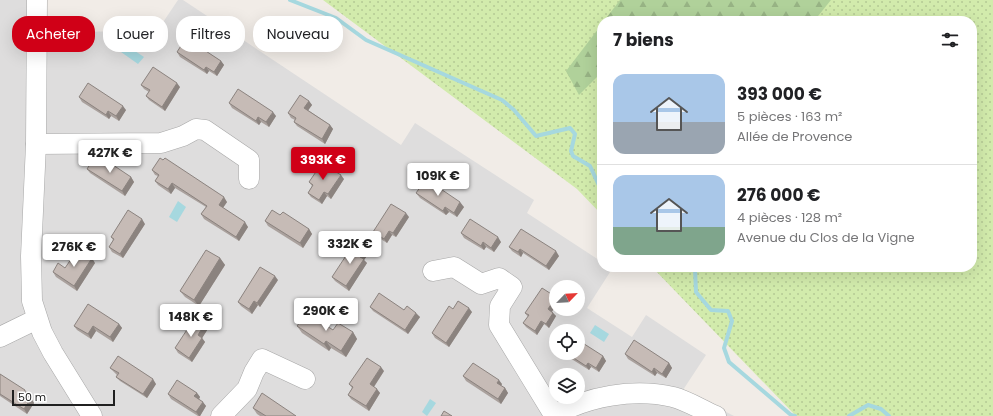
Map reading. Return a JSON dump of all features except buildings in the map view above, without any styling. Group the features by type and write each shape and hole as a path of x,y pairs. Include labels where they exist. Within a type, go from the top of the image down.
{"street":[{"path":"37,0 36,144 31,256 32,301 42,332 53,354 92,416"},
{"path":"36,144 161,143 182,136 191,130 199,129 205,130 249,160 249,179"},
{"path":"433,270 454,267 481,284 499,278 512,287 500,306 499,325 554,416 587,401 622,394 654,394 674,398 716,416"},
{"path":"0,337 38,319"},
{"path":"222,416 248,389 254,372 262,359 306,379"}],"shaded area":[{"path":"0,0 27,0 44,16 12,16 12,52 95,52 95,32 103,31 103,52 168,52 167,16 178,0 183,0 207,16 176,16 176,52 245,52 245,41 253,47 253,52 261,52 401,145 415,123 534,200 527,213 597,259 597,272 610,272 587,308 632,337 646,315 706,355 681,393 711,404 734,416 0,416"}],"green space":[{"path":"323,0 993,0 993,416 796,416 657,272 977,272 977,16 597,16 597,210 577,189"},
{"path":"620,0 831,0 818,16 608,16"},
{"path":"597,31 597,77 579,95 566,71"}],"water":[{"path":"121,52 136,52 144,57 138,64"},
{"path":"411,163 428,174 423,181 407,170"},
{"path":"178,201 186,207 177,222 169,217"},
{"path":"595,325 609,334 604,342 590,333"},
{"path":"430,399 436,403 427,416 422,412"}],"waterway":[{"path":"290,0 336,18 366,40 502,100 514,110 536,136 570,128 575,134 571,151 573,156 590,166 597,181"},
{"path":"695,272 696,292 711,310 728,311 732,321 724,348 729,362 791,415 795,416"},
{"path":"849,416 868,405 881,409 889,416"}]}
